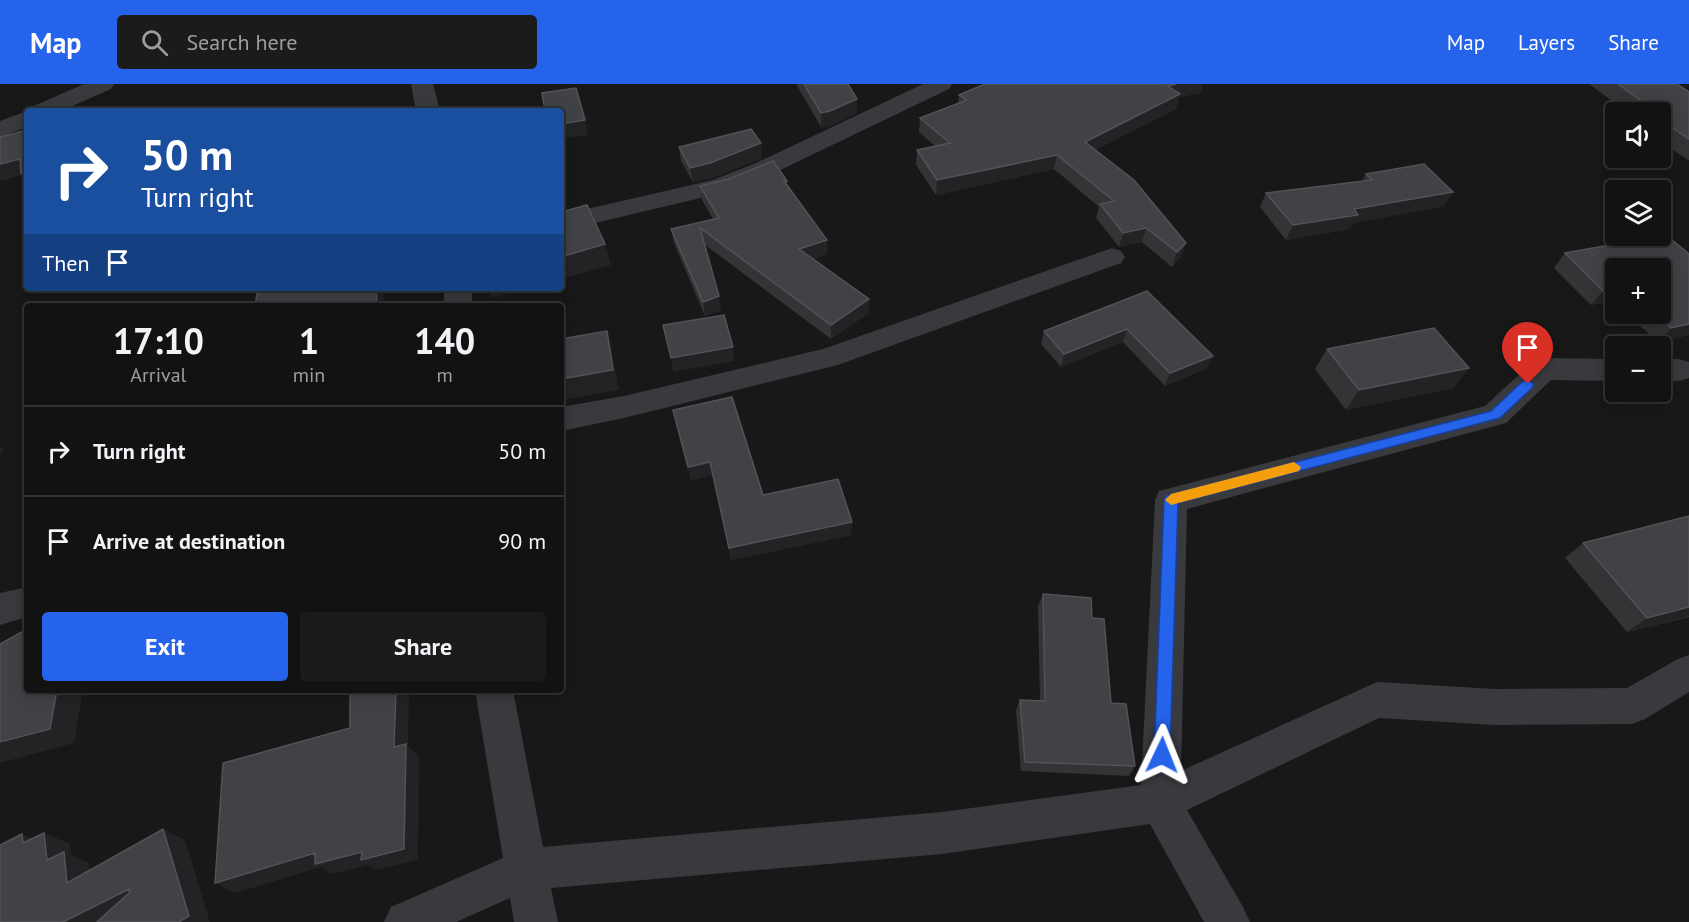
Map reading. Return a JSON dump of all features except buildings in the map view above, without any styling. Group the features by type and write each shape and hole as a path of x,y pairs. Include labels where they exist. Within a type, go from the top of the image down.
{"street":[{"path":"49,108 103,84"},
{"path":"422,84 427,108"},
{"path":"564,222 721,186 765,168 940,84"},
{"path":"0,130 24,119"},
{"path":"564,418 624,407 828,357 1112,257"},
{"path":"1228,922 1160,802 1171,500 1496,415 1544,369 1605,370"},
{"path":"0,609 24,603"},
{"path":"406,922 528,869 942,833 1160,802 1377,700 1495,707 1632,706 1689,672"},
{"path":"495,693 536,922"}],"slow traffic":[{"path":"1171,500 1294,467"}],"route":[{"path":"1162,755 1171,500 1496,415 1528,384"}]}
